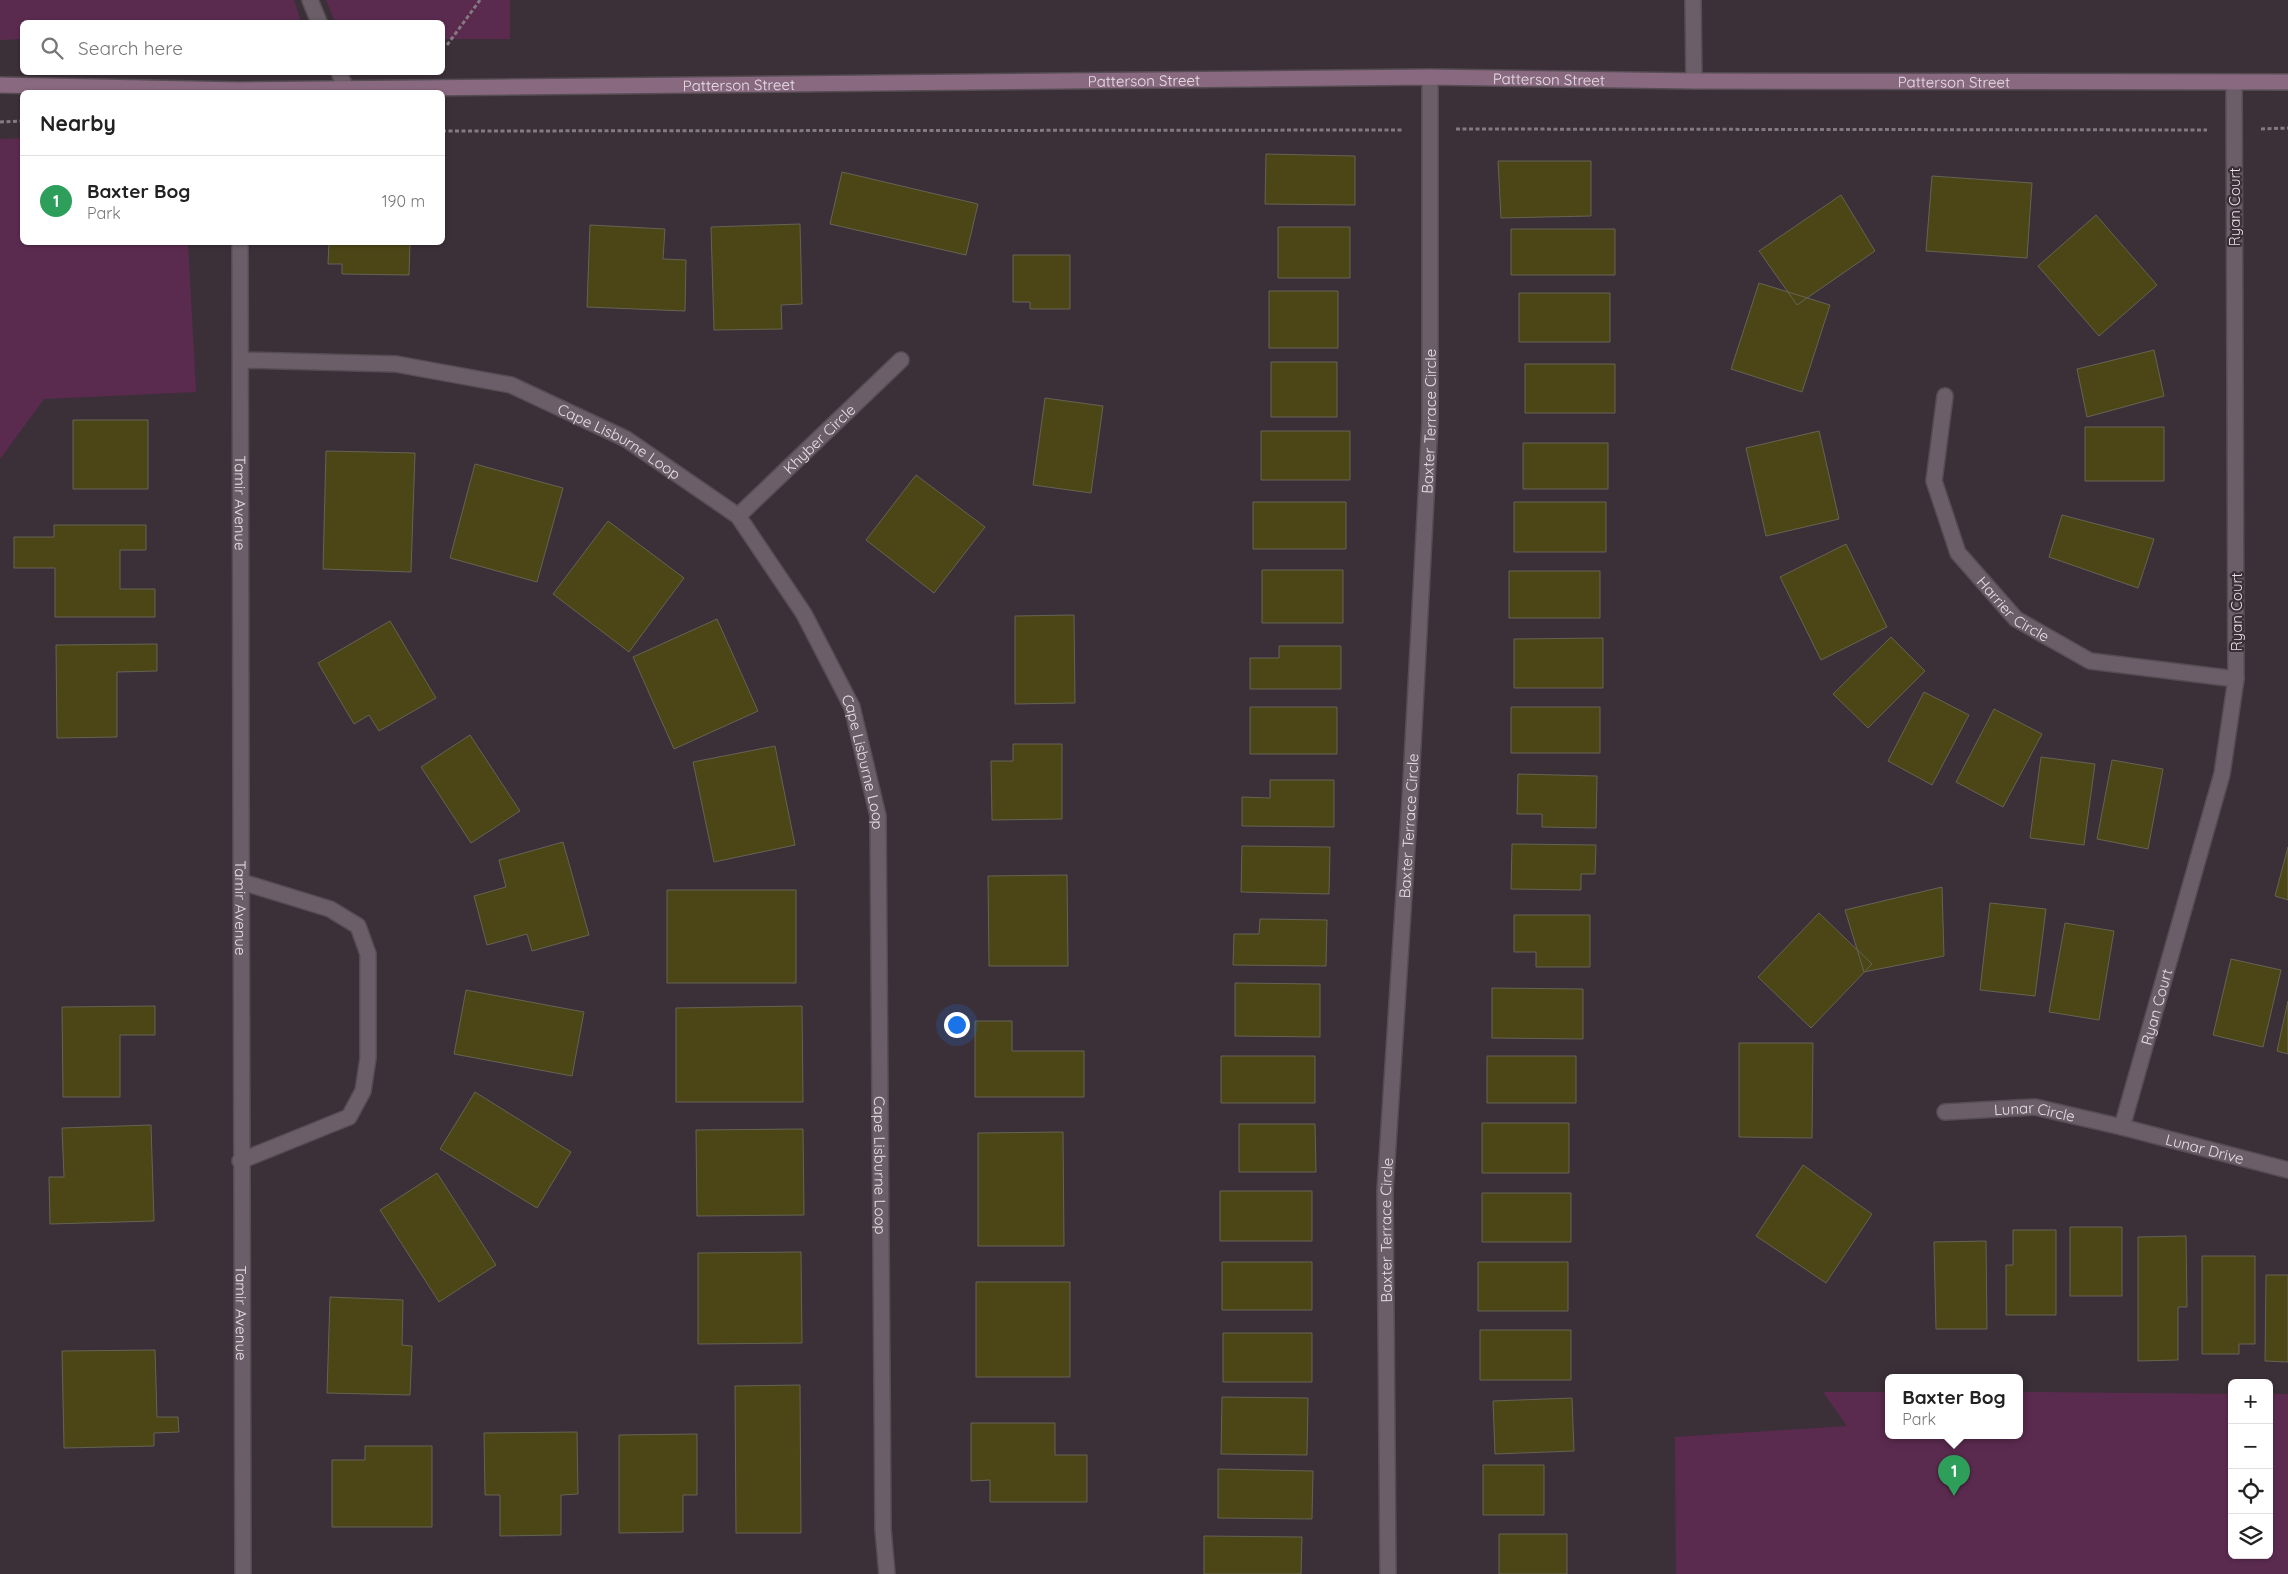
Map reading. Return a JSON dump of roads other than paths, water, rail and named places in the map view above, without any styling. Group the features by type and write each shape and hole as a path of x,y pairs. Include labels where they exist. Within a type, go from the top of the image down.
{"street":[{"path":"310,0 318,20"},
{"path":"1693,0 1694,81"},
{"path":"340,75 346,89"},
{"name":"Patterson Street","path":"292,90 1430,77 1694,81 2288,82"},
{"name":"Baxter Terrace Circle","path":"1388,1574 1385,1192 1410,791 1430,422 1430,77"},
{"name":"Ryan Court","path":"2122,1126 2222,774 2236,679 2234,82"},
{"name":"Patterson Street","path":"0,85 199,90"},
{"name":"Tamir Avenue","path":"240,245 242,882 240,1161 243,1574"},
{"name":"Cape Lisburne Loop","path":"240,360 396,364 512,385 626,439 738,516 804,614 852,707 878,816 883,1519 887,1574"},
{"name":"Khyber Circle","path":"738,516 900,360"},
{"name":"Harrier Circle","path":"1945,396 1934,481 1958,554 2016,619 2090,661 2236,679"},
{"path":"240,1161 348,1117 363,1092 368,1058 368,954 358,926 330,909 242,882"},
{"name":"Lunar Circle","path":"1945,1112 2035,1107 2122,1126"},
{"name":"Lunar Drive","path":"2122,1126 2288,1170"}],"place":[{"name":"Baxter Bog","path":"1954,1496"}]}
